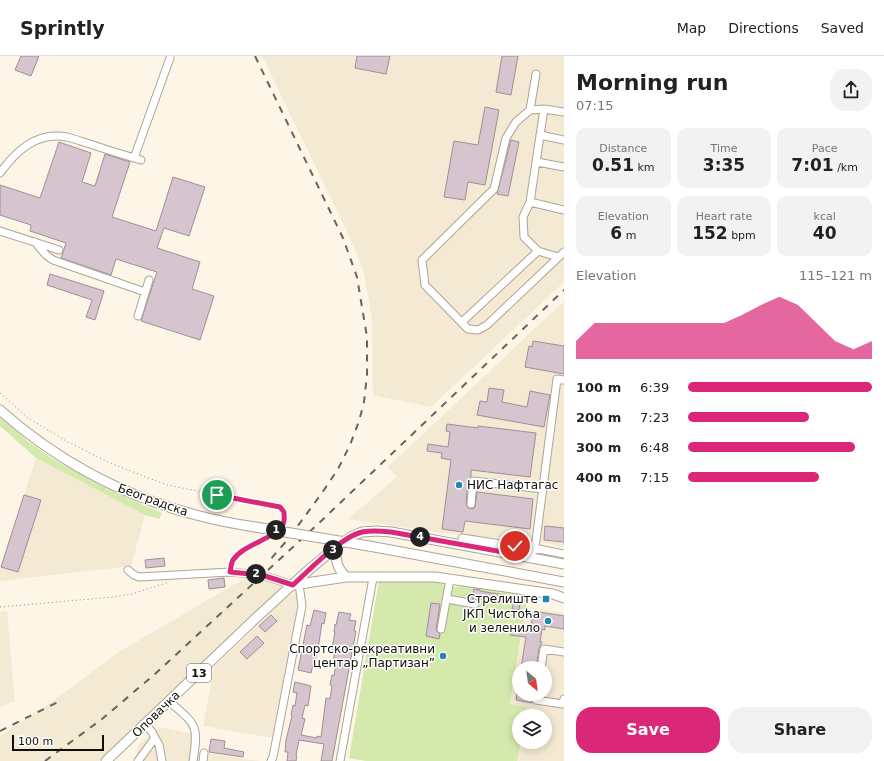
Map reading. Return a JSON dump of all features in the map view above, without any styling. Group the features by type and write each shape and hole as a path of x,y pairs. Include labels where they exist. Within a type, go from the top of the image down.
{"main road":[{"name":"Београдска","path":"0,410 53,451 84,470 115,486 146,499 179,510 217,520 564,582"},
{"name":"13","path":"296,584 336,547 351,537 362,532 377,530 514,554 532,553 564,564"},
{"path":"336,547 335,555 337,567 346,577"},
{"path":"296,584 346,577 435,577 552,594 564,598"},
{"name":"Оповачка","path":"106,761 296,584"}],"street":[{"path":"0,173 22,148 41,138 49,136 67,137 138,159 170,58"},
{"path":"530,110 536,74"},
{"path":"544,109 530,202 523,217 524,237 538,251 558,257"},
{"path":"564,110 530,110 516,122 506,138 494,189 422,260 425,285 468,328 478,330 487,325 564,252"},
{"path":"540,135 564,140"},
{"path":"537,162 564,167"},
{"path":"530,202 564,210"},
{"path":"0,231 59,250"},
{"path":"35,242 46,255 53,260 145,292"},
{"path":"462,322 538,251"},
{"path":"138,316 149,280"},
{"path":"564,380 557,379 536,541 532,553 564,554"},
{"path":"471,504 474,481 543,489"},
{"path":"462,538 515,546 514,554"},
{"path":"128,570 139,577 230,572 262,575 296,584 302,606 273,760"},
{"path":"340,761 373,578"},
{"path":"441,629 450,580"},
{"path":"446,600 475,604"},
{"path":"542,661 544,649 564,652"},
{"path":"543,701 563,704 564,699"},
{"path":"169,701 188,719 195,728 196,741 193,761"},
{"path":"145,724 160,745 162,761"},
{"path":"138,761 155,738"},
{"path":"203,761 204,753"}],"path":[{"path":"0,393 28,418 68,442 110,463 167,485 280,507 284,512 284,523 279,528"},
{"path":"230,572 232,561 248,546 269,535"},
{"path":"0,607 114,597 145,590 172,581"}],"shaded area":[{"path":"262,56 564,56 564,282 431,407 373,395 372,320 364,273 351,240"},
{"path":"564,301 564,547 536,541 441,533 348,519 397,477 388,467"},
{"path":"36,458 145,515 131,566 0,581 0,570"},
{"path":"247,577 263,579 281,585 282,588 99,761 0,761 0,736 59,697 117,653"},
{"path":"296,592 299,607 273,738 203,726 214,667 288,596"},
{"path":"527,607 564,613 564,761 517,761 520,749 552,749 552,709 526,709 526,707 510,704 512,693 512,701 552,701 552,661 518,661"},
{"path":"7,611 15,701 0,707 0,612"},
{"path":"158,727 193,734 189,761 135,761 138,746"},
{"path":"200,752 260,761 197,761"}],"green space":[{"path":"0,417 29,442 53,459 117,493 162,513 159,519 145,515 36,458 0,426"},
{"name":"Спортско-рекреативни центар „Партизан”","path":"379,580 435,582 452,587 471,586 528,594 517,661 512,661 512,692 510,704 527,707 527,709 512,709 512,749 520,749 517,761 366,761 349,758"}],"building":[{"path":"21,56 39,56 31,76 15,70"},
{"path":"357,56 390,56 386,74 355,68"},
{"path":"502,56 518,56 511,95 496,92"},
{"path":"485,107 499,110 485,185 468,182 465,200 444,197 454,141 478,145"},
{"path":"511,140 519,142 508,196 497,194"},
{"path":"59,142 91,153 82,182 95,186 105,154 130,162 112,217 156,231 173,177 205,187 189,236 164,228 157,248 200,262 192,289 214,296 200,340 141,321 157,272 116,259 111,275 61,258 66,243 30,231 31,225 0,215 0,185 40,198"},
{"path":"50,274 104,291 95,320 86,317 92,300 47,285"},
{"path":"533,341 564,346 564,374 525,367 529,346 532,347"},
{"path":"489,388 504,390 502,402 527,407 530,391 550,395 544,427 477,415 480,401 487,402"},
{"name":"НИС Нафтагас","path":"447,424 536,433 530,477 471,470 471,477 468,481 466,504 468,508 473,509 475,507 477,492 533,499 530,529 465,521 463,532 442,529 451,460 441,458 442,453 427,451 428,444 448,447 450,432 446,431"},
{"path":"24,495 41,500 18,572 1,567"},
{"path":"545,526 564,528 564,542 544,540"},
{"path":"164,558 165,566 146,568 145,560"},
{"path":"224,578 225,587 209,589 208,580"},
{"path":"474,589 516,597 516,595 521,595 519,610 512,609 513,604 479,599 479,601 472,598"},
{"path":"431,603 440,604 436,630 440,634 439,639 426,636"},
{"path":"314,610 326,613 324,624 322,623 318,649 311,673 298,670 307,625 310,626"},
{"path":"533,611 564,616 564,629 545,626 545,630 542,629 540,642 542,642 539,648 537,661 522,661 526,637 510,635 512,625 531,628"},
{"path":"339,612 351,614 349,620 356,621 354,631 356,631 332,761 321,761 324,744 299,740 296,761 287,761 288,752 285,752 286,740 293,705 295,706 297,693 293,692 295,682 311,686 308,706 305,705 302,718 305,719 301,735 317,738 317,736 321,737 326,698 330,699 332,686 330,685 332,675 334,676 336,662 333,662 335,650 332,649 335,624 336,625"},
{"path":"271,615 277,621 265,632 259,626"},
{"path":"257,636 264,643 247,659 240,652"},
{"path":"521,701 532,701 532,703"},
{"path":"211,739 225,741 224,748 244,752 243,757 209,752"}],"railway":[{"path":"255,56 343,238 357,277 367,337 367,375 364,402 350,445 338,469 324,490 289,538 269,561"},
{"path":"45,761 102,719 155,674 319,523 564,290"},
{"path":"0,731 60,701"}],"place":[{"name":"НИС Нафтагас","path":"459,485"},
{"name":"Стрелиште","path":"546,599"},
{"name":"ЈКП Чистоћа и зеленило","path":"548,621"},
{"name":"Спортско-рекреативни центар „Партизан”","path":"443,656"}],"route":[{"path":"217,495 280,507 284,512 284,523 265,539 248,546 232,561 230,572 262,575 293,585 340,544 362,532 377,530 391,532 514,554 515,546"}]}
